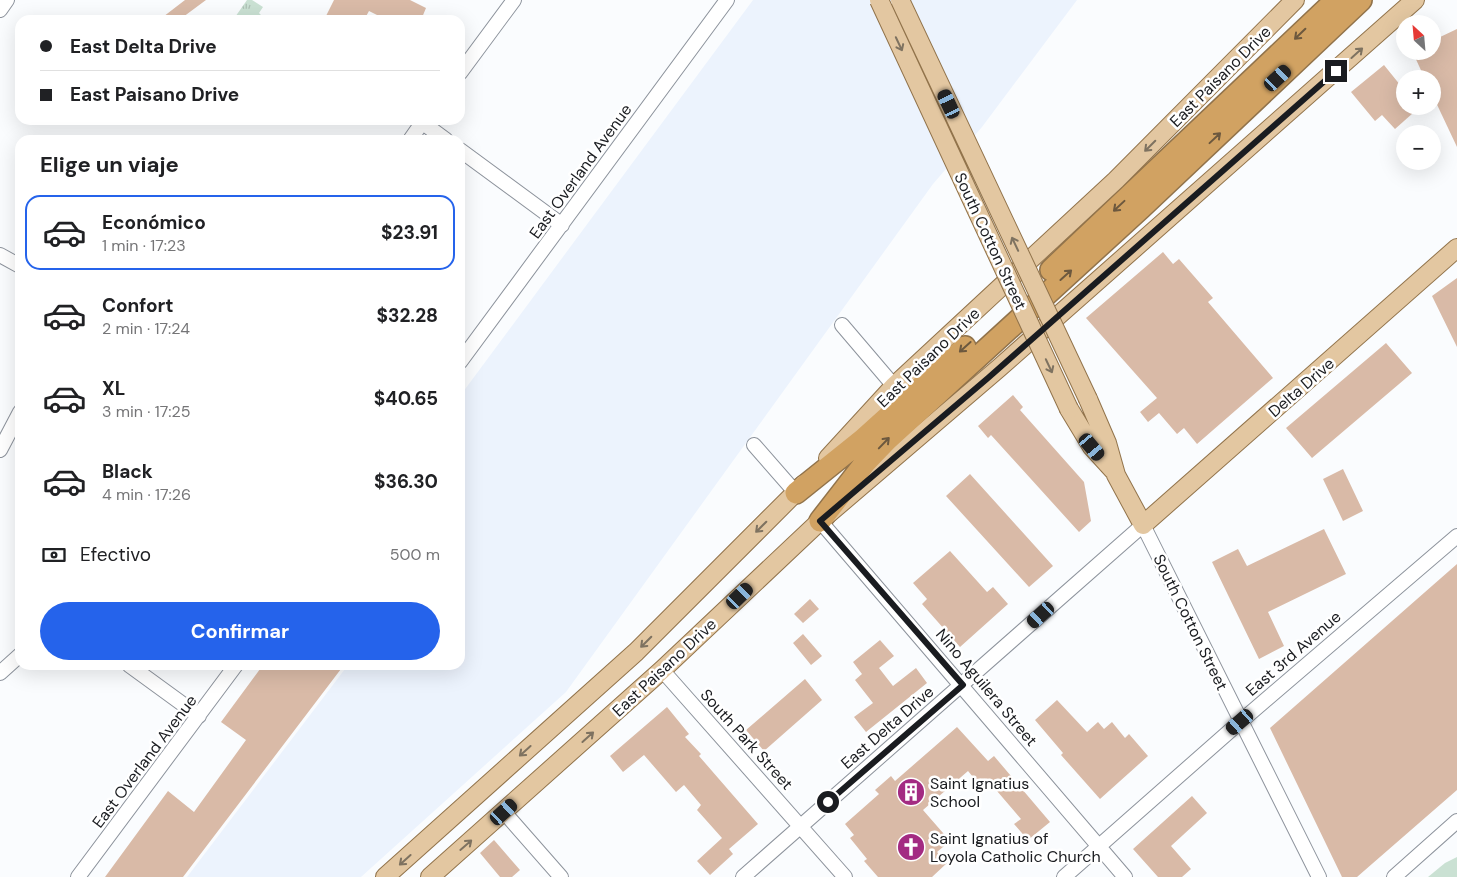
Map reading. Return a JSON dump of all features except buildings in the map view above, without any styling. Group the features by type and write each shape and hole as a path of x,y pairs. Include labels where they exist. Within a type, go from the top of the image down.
{"highway":[{"path":"796,493 862,440 1066,255 1336,0"},
{"path":"820,521 865,464 887,440 1141,208 1361,0"}],"main road":[{"name":"South Cotton Street","path":"879,0 1069,409 1092,447 1116,475 1143,525"},
{"name":"South Cotton Street","path":"900,0 1088,399 1107,443 1116,475"},
{"name":"East Paisano Drive","path":"385,877 636,652 796,493 894,386 1116,180 1296,0"},
{"name":"East Paisano Drive","path":"430,877 662,670 820,521 1006,361 1415,0"},
{"name":"Delta Drive","path":"1143,525 1457,248"}],"street":[{"path":"0,10 8,0"},
{"path":"465,66 514,0"},
{"name":"East Overland Avenue","path":"465,355 726,0"},
{"path":"429,125 440,135"},
{"path":"465,154 562,225"},
{"path":"0,255 15,263"},
{"path":"842,325 894,386"},
{"path":"0,450 15,422"},
{"path":"754,445 796,493"},
{"name":"Nino Aguilera Street","path":"820,521 963,685 1125,877"},
{"name":"East Delta Drive","path":"743,877 1143,525"},
{"name":"South Cotton Street","path":"1143,525 1319,877"},
{"name":"East 3rd Avenue","path":"1064,877 1240,722 1457,536"},
{"path":"0,673 15,660"},
{"path":"136,670 199,716"},
{"name":"East Overland Avenue","path":"78,877 232,670"},
{"name":"South Park Street","path":"662,670 845,877"},
{"path":"504,812 561,877"},
{"path":"1394,877 1457,821"}],"shaded area":[{"path":"753,0 1077,0 982,127 933,184 566,692 361,877 187,877 344,670 465,670 465,389"}],"green space":[{"path":"247,0 252,0 263,7 259,13 261,15 236,15"},
{"path":"1457,857 1457,877 1428,877 1445,863"}],"place":[{"name":"Saint Ignatius School","path":"911,792"},
{"name":"Saint Ignatius of Loyola Catholic Church","path":"911,847"}],"route":[{"path":"828,802 963,685 820,521 988,378 1336,71"}]}
